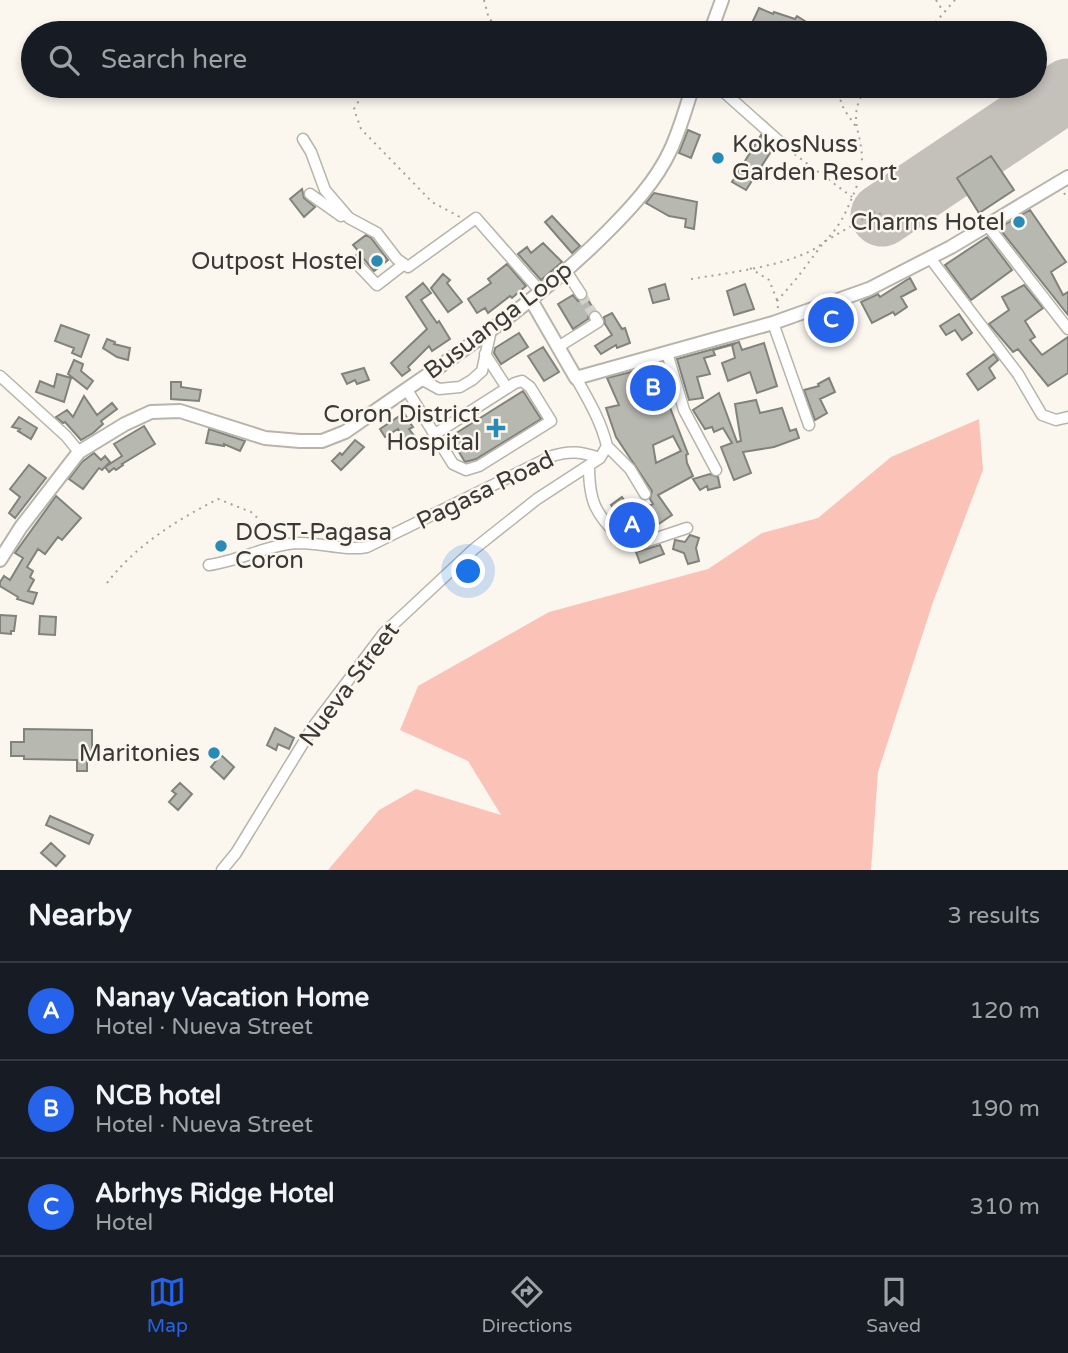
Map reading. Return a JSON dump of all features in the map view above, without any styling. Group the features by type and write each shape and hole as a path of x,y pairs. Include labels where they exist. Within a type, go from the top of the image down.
{"main road":[{"path":"714,21 722,0"},
{"name":"Busuanga Loop","path":"0,560 21,527 79,452 125,424 151,412 180,411 265,438 322,441 345,432 536,296 623,216 670,152 689,98"},
{"path":"536,296 558,347 576,378 776,321 869,289 988,226 1068,177"}],"street":[{"path":"730,98 781,144"},
{"path":"303,139 311,152 325,190 349,218 377,233 408,267 476,218 536,296"},
{"path":"310,194 343,218 349,218"},
{"path":"988,226 1068,329"},
{"path":"930,258 1018,374 1042,415 1056,420 1068,417"},
{"path":"359,266 377,285 404,264"},
{"path":"566,271 581,294"},
{"path":"558,347 598,322 596,317"},
{"path":"776,321 809,425"},
{"path":"421,379 439,389 460,387 482,371 491,330"},
{"path":"667,353 684,410 716,470"},
{"path":"485,354 507,388"},
{"path":"0,376 66,436 79,452"},
{"path":"576,378 595,410 607,446 629,470 645,494"},
{"path":"407,390 453,464 461,469 470,470 551,421 528,384 518,382 435,434"},
{"name":"Nueva Street","path":"222,870 236,852 313,727 384,633 474,549 537,499 600,458 607,446"},
{"name":"Pagasa Road","path":"209,565 301,543 354,549 367,547 566,452 579,450 600,458"},
{"path":"589,466 589,492 596,509 625,544 636,545 687,528"}],"path":[{"path":"484,0 489,19 492,21"},
{"path":"936,0 944,12"},
{"path":"936,21 955,0"},
{"path":"360,98 354,109 361,129 432,202 458,215 466,226"},
{"path":"840,98 857,128"},
{"path":"777,300 845,216 862,164 857,128 856,103 859,98"},
{"path":"781,144 852,198"},
{"path":"691,279 785,262 877,211 882,215"},
{"path":"749,268 769,280 777,300 776,321"},
{"path":"107,583 120,567 165,528 218,499 251,512 287,545"}],"shaded area":[{"path":"979,419 983,470 933,602 878,772 871,870 328,870 379,810 416,789 501,815 468,761 400,730 418,686 549,612 708,569 762,533 818,518 891,457"}],"building":[{"path":"759,8 795,19 797,16 805,21 753,21"},
{"path":"688,130 700,135 691,158 679,153"},
{"path":"761,135 774,147 746,190 732,182"},
{"path":"991,156 1014,190 979,213 957,178"},
{"path":"302,189 304,198 315,207 304,217 290,199"},
{"path":"654,193 697,202 694,229 685,227 686,219 669,216 646,203"},
{"path":"1030,210 1066,262 1051,272 1063,295 1068,292 1068,315 999,228"},
{"path":"552,216 580,246 572,253 545,222"},
{"path":"366,235 388,260 374,271 364,259 354,260 349,267 346,261 360,253 353,245"},
{"path":"987,237 1012,270 971,300 945,265"},
{"path":"543,243 562,262 541,280 518,254 527,247 531,253"},
{"path":"507,264 526,286 488,313 485,308 477,313 468,299 491,283 488,279"},
{"path":"443,274 450,280 447,283 462,302 448,312 431,288"},
{"path":"910,278 916,289 901,297 907,307 895,315 893,312 872,323 861,302 878,294 880,297"},
{"path":"423,283 431,293 421,300 450,339 432,351 429,346 402,376 391,363 427,329 406,297"},
{"path":"665,284 669,299 653,303 649,289"},
{"path":"745,284 754,309 734,315 727,291"},
{"path":"1024,285 1043,308 1025,321 1035,337 1030,340 1042,355 1068,337 1068,373 1048,386 1018,349 1013,352 989,324 1009,310 1002,297"},
{"path":"573,295 578,301 587,298 594,310 589,313 588,319 573,329 558,304"},
{"path":"838,309 844,325 825,332 819,316"},
{"path":"612,313 622,329 625,328 630,343 617,348 616,345 601,354 595,346 612,335 604,317"},
{"path":"959,314 972,333 962,340 955,330 946,335 940,326"},
{"path":"61,325 89,335 81,357 72,353 74,348 55,341"},
{"path":"519,333 528,347 501,364 494,353 495,348"},
{"path":"107,339 115,342 114,344 130,348 128,360 103,348"},
{"path":"739,342 742,350 764,343 777,386 757,393 750,372 728,381 722,363 735,358 732,345 735,344 713,350 715,355 704,358 710,374 697,377 703,398 689,400 677,359"},
{"path":"543,347 559,372 544,381 528,356"},
{"path":"994,354 998,360 989,368 995,378 978,390 967,374"},
{"path":"74,360 83,364 81,371 93,381 87,389 68,374"},
{"path":"364,368 369,380 357,384 355,380 347,384 342,374"},
{"path":"635,371 641,390 648,385 653,392 656,389 669,405 688,454 687,463 693,476 658,495 672,515 654,527 645,512 653,504 650,499 652,491 616,437 606,408 619,405 607,378","holes":["673,436 681,451 656,463 653,445"]},
{"path":"57,374 71,378 64,402 36,392 40,381 54,387"},
{"path":"829,378 835,392 820,399 827,413 815,420 804,390 819,386 818,384"},
{"path":"171,382 181,382 181,387 201,390 199,401 171,399"},
{"name":"Coron District Hospital","path":"523,391 541,419 476,459 465,462 450,437"},
{"path":"719,393 737,442 741,441 735,404 756,400 760,413 782,408 790,431 796,429 799,438 774,447 743,452 751,473 734,480 721,447 732,443 723,428 714,432 712,427 705,429 693,410"},
{"path":"84,396 97,415 112,403 117,409 101,421 103,424 93,433 81,440 65,422 56,417 67,410 73,417"},
{"path":"404,413 413,427 409,429 415,437 406,442 398,429 385,437 380,429"},
{"path":"19,417 37,428 31,439 18,431 20,429 12,427"},
{"path":"144,426 155,444 109,472 105,467 122,456 114,444"},
{"path":"209,429 245,441 240,451 224,444 206,443"},
{"path":"355,440 364,447 341,470 332,461 340,453 342,455"},
{"path":"94,453 101,460 105,456 110,462 102,470 99,468 83,489 69,479 82,462"},
{"path":"29,465 46,478 15,518 9,513 20,497 10,489"},
{"path":"710,474 718,477 720,487 708,490 707,486 700,490 693,479"},
{"path":"56,496 81,518 62,540 58,537 45,554 38,549 27,567 33,571 30,577 34,580 28,591 37,593 33,604 17,599 18,597 0,586 0,582 4,576 10,580 23,558 15,553"},
{"path":"622,497 638,519 627,528 611,505"},
{"path":"690,535 699,538 696,548 699,561 688,564 684,553 673,549 675,540 685,542"},
{"path":"660,545 664,554 640,563 636,552"},
{"path":"0,615 16,616 11,634 0,633"},
{"path":"40,616 56,617 55,635 39,634"},
{"path":"275,728 294,738 289,749 278,744 276,750 267,745"},
{"path":"24,729 92,730 92,760 87,760 87,771 77,771 77,760 24,759 24,756 11,756 11,742 24,742"},
{"path":"221,755 234,767 224,779 211,767"},
{"path":"180,783 192,794 178,810 169,802 176,794 172,791"},
{"path":"50,816 93,835 89,844 46,825"},
{"path":"51,843 65,856 56,866 41,853"}],"runway":[{"path":"882,215 1068,90"}],"tunnel":[{"path":"581,294 595,317"}],"place":[{"name":"KokosNuss Garden Resort","path":"718,158"},
{"name":"Charms Hotel","path":"1019,222"},
{"name":"Outpost Hostel","path":"377,261"},
{"name":"Abrhys Ridge Hotel","path":"831,320"},
{"name":"NCB hotel","path":"653,388"},
{"name":"Coron District Hospital","path":"496,428"},
{"name":"Nanay Vacation Home","path":"632,525"},
{"name":"DOST-Pagasa Coron","path":"221,546"},
{"name":"Maritonies","path":"214,753"}]}
